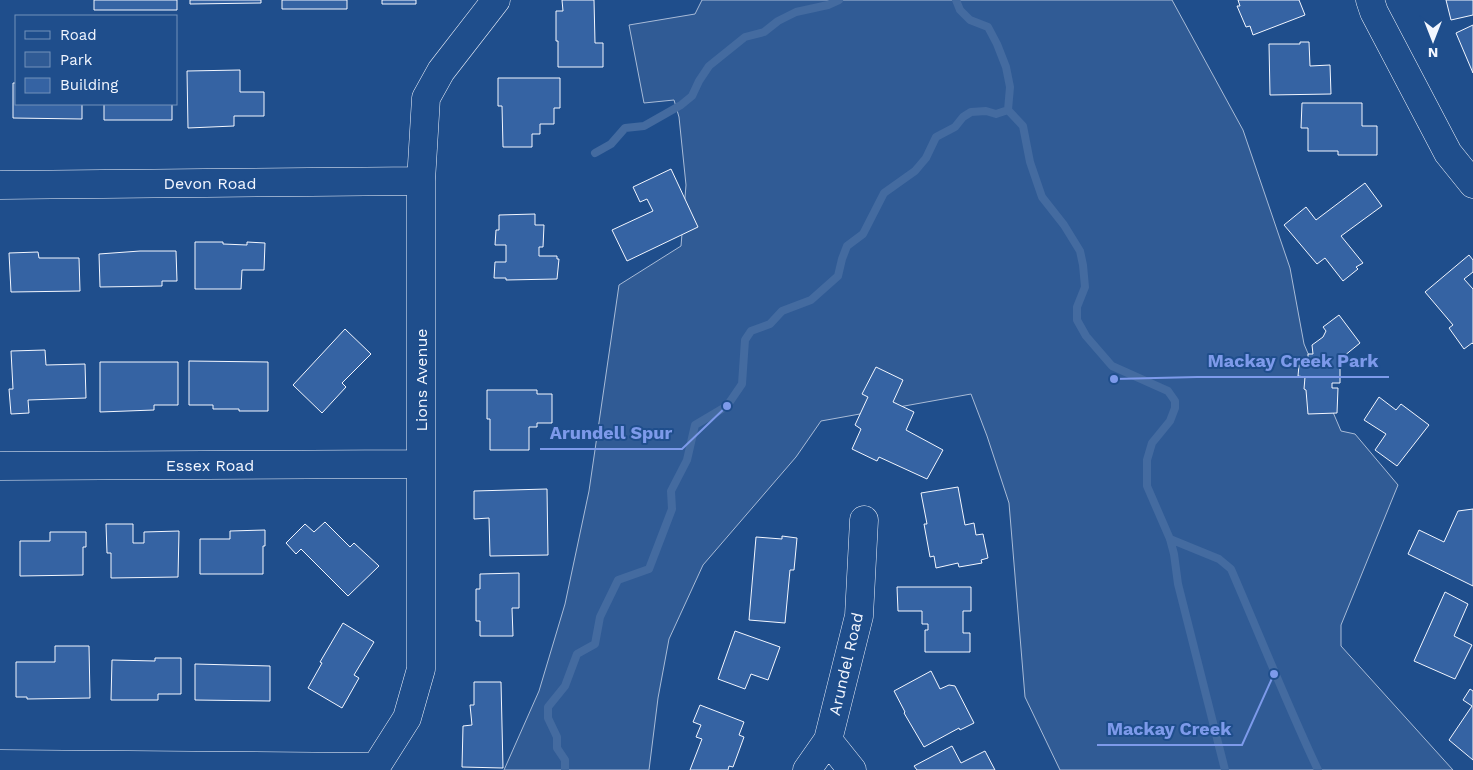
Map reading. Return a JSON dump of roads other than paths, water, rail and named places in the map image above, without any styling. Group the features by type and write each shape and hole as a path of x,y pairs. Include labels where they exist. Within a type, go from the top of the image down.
{"street":[{"name":"Lions Avenue","path":"375,769 407,718 421,669 421,181 426,98 441,71 496,0"},
{"path":"1370,0 1374,12 1448,153 1473,184"},
{"name":"Devon Road","path":"0,185 421,181"},
{"name":"Essex Road","path":"0,466 421,464"},
{"name":"Arundel Road","path":"807,770 828,740 859,616 864,520"},
{"path":"828,740 852,770"},
{"path":"0,764 375,769"}],"waterway":[{"path":"595,153 611,144 625,128 644,126 681,105 692,96 709,66 745,37 764,32 778,21 796,12 828,5 839,0"},
{"path":"956,0 960,10 970,20 988,27 997,44 1006,67 1010,87 1008,110 1023,126 1030,162 1042,197 1064,225 1080,251 1085,287 1077,307 1077,320 1086,336 1112,366 1168,391 1175,401 1175,408 1170,421 1152,443 1147,460 1147,486 1170,539 1178,584 1225,770"},
{"path":"565,770 565,760 557,748 557,737 548,718 548,707 565,686 577,654 595,644 600,617 618,580 649,569 672,509 671,491 687,460 695,425 727,406 742,384 745,340 751,331 770,324 782,311 811,300 838,276 847,246 863,234 884,193 915,171 926,158 936,137 955,127 963,117 971,112 986,111 996,114 1008,110"},
{"path":"1170,539 1219,559 1231,569 1318,770"}],"place":[{"name":"Mackay Creek Park","path":"1114,379"},
{"name":"Arundell Spur","path":"727,406"},
{"name":"Mackay Creek","path":"1274,674"}]}
